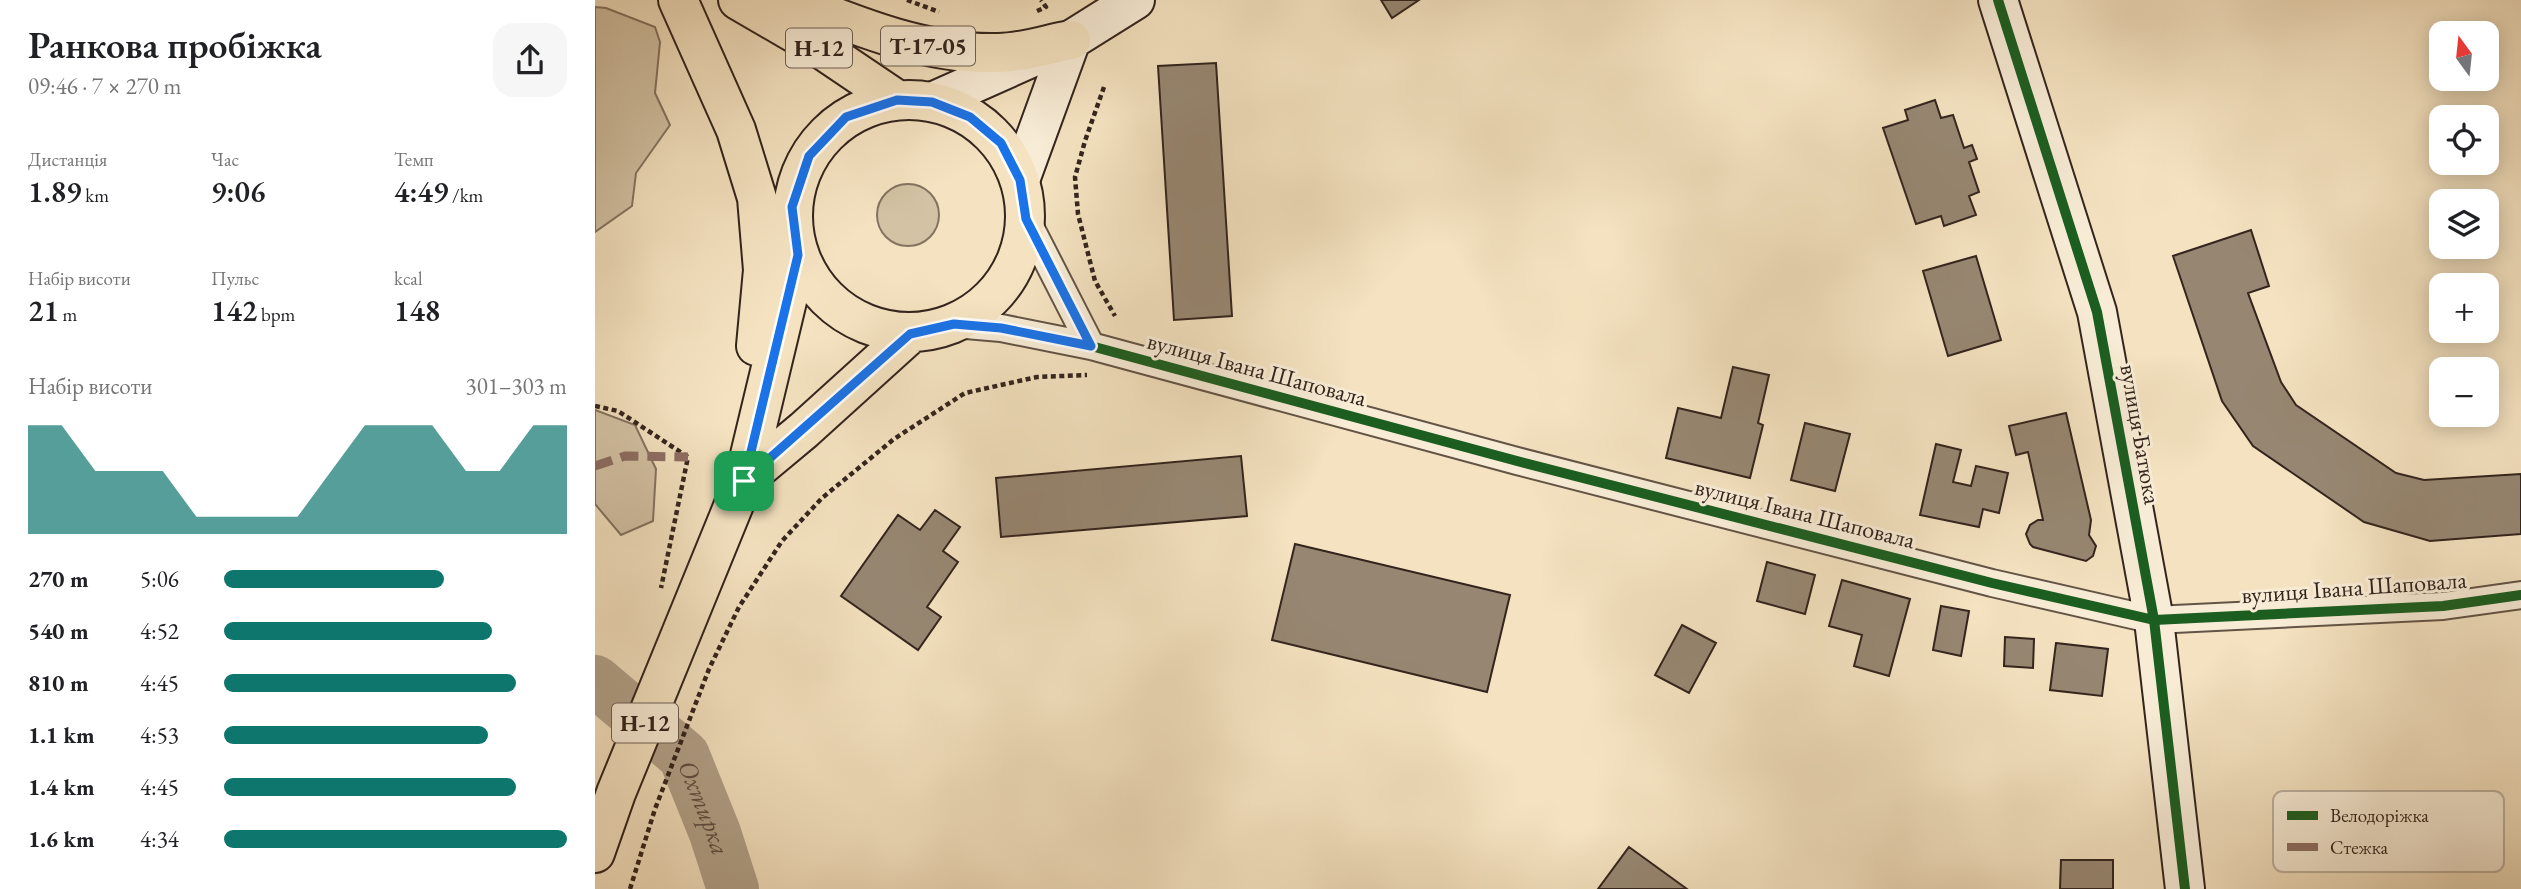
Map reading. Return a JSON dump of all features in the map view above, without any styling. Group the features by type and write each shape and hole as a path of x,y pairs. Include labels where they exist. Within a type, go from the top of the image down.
{"main road":[{"name":"Н-12","path":"595,853 744,481 763,270 757,198 736,130 678,0"},
{"path":"688,0 704,25 792,207"},
{"name":"Н-12","path":"738,0 915,101 970,117 1001,143 1020,180 1026,219 1017,263 991,300 954,324 910,334 863,324 823,296 798,255 792,207 809,156 846,117 915,101"},
{"name":"Т-17-05","path":"791,0 856,26 940,49 999,53 1071,40"},
{"path":"744,481 798,255"},
{"name":"Н-12","path":"744,481 910,334"}],"street":[{"name":"Т-17-05","path":"1071,40 1135,0"},
{"name":"вулиця Батюка","path":"1998,0 2097,312 2154,620 2185,889"},
{"path":"915,101 1071,40"},
{"path":"1020,180 1071,40"},
{"path":"1026,219 1091,346"},
{"name":"вулиця Івана Шаповала","path":"954,324 1001,328 1091,346 1965,577 2154,620 2443,606 2521,595"}],"path":[{"path":"1041,0 1046,7"},
{"path":"1104,87 1075,177 1079,214 1094,281 1115,316"},
{"path":"631,889 655,809 709,669 739,607 782,541 822,498 894,439 965,393 1037,377 1094,374"},
{"path":"595,406 618,411 688,457 659,597"}],"shaded area":[{"path":"595,7 606,8 655,27 660,42 655,93 670,125 636,173 632,206 595,232"},
{"path":"902,184 914,184 930,193 937,203 937,227 930,237 914,246 902,246 891,241 882,232 877,221 877,209 882,198 891,189"},
{"path":"595,410 635,425 656,469 653,521 621,535 595,504"}],"building":[{"path":"1381,0 1419,0 1392,18"},
{"path":"1216,63 1232,316 1174,320 1158,66"},
{"path":"1935,100 1941,118 1953,115 1964,148 1972,145 1977,159 1969,162 1979,192 1969,196 1976,215 1944,226 1941,216 1916,224 1883,128 1908,120 1905,110"},
{"path":"2251,230 2269,286 2248,293 2281,382 2296,405 2396,473 2424,480 2521,474 2521,534 2430,541 2364,522 2253,446 2222,401 2173,256"},
{"path":"1976,256 2001,340 1948,356 1923,271"},
{"path":"1733,367 1769,375 1758,423 1763,425 1750,478 1666,458 1678,408 1721,418"},
{"path":"2066,413 2091,520 2089,535 2096,546 2093,556 2086,561 2030,544 2026,534 2030,525 2043,520 2028,452 2016,455 2009,426"},
{"path":"1805,423 1850,434 1835,491 1791,480"},
{"path":"1936,444 1961,450 1953,482 1971,486 1976,466 2008,473 1999,513 1983,509 1979,527 1920,515"},
{"path":"1241,456 1247,516 1001,537 996,478"},
{"path":"935,510 960,527 943,551 958,562 927,607 941,617 918,650 841,596 898,515 920,530"},
{"path":"1295,544 1510,595 1487,692 1272,640"},
{"path":"1767,562 1815,575 1805,614 1757,601"},
{"path":"1842,580 1910,599 1889,676 1854,666 1862,635 1829,626"},
{"path":"1941,606 1969,611 1961,656 1933,650"},
{"path":"1682,625 1716,643 1689,693 1655,675"},
{"path":"2005,637 2034,639 2033,668 2004,666"},
{"path":"2056,643 2108,649 2102,696 2050,690"},
{"path":"1629,847 1687,889 1598,889"},
{"path":"2061,860 2113,860 2113,889 2060,889"}],"waterway":[{"name":"Охтирка","path":"595,681 684,756 715,833 733,889"}],"marked path":[{"path":"595,466 625,456 688,457"}],"cycle path":[{"path":"1998,0 2097,312 2154,620 2185,889"},
{"path":"954,324 1001,328 1091,346 1517,461 1992,583 2154,620 2443,606 2521,595"}],"route":[{"path":"897,100 932,102 970,117 1001,143 1020,180 1026,219 1091,346 1001,328 954,324 910,334 744,481 798,255 792,207 809,156 846,117 897,100"}]}
